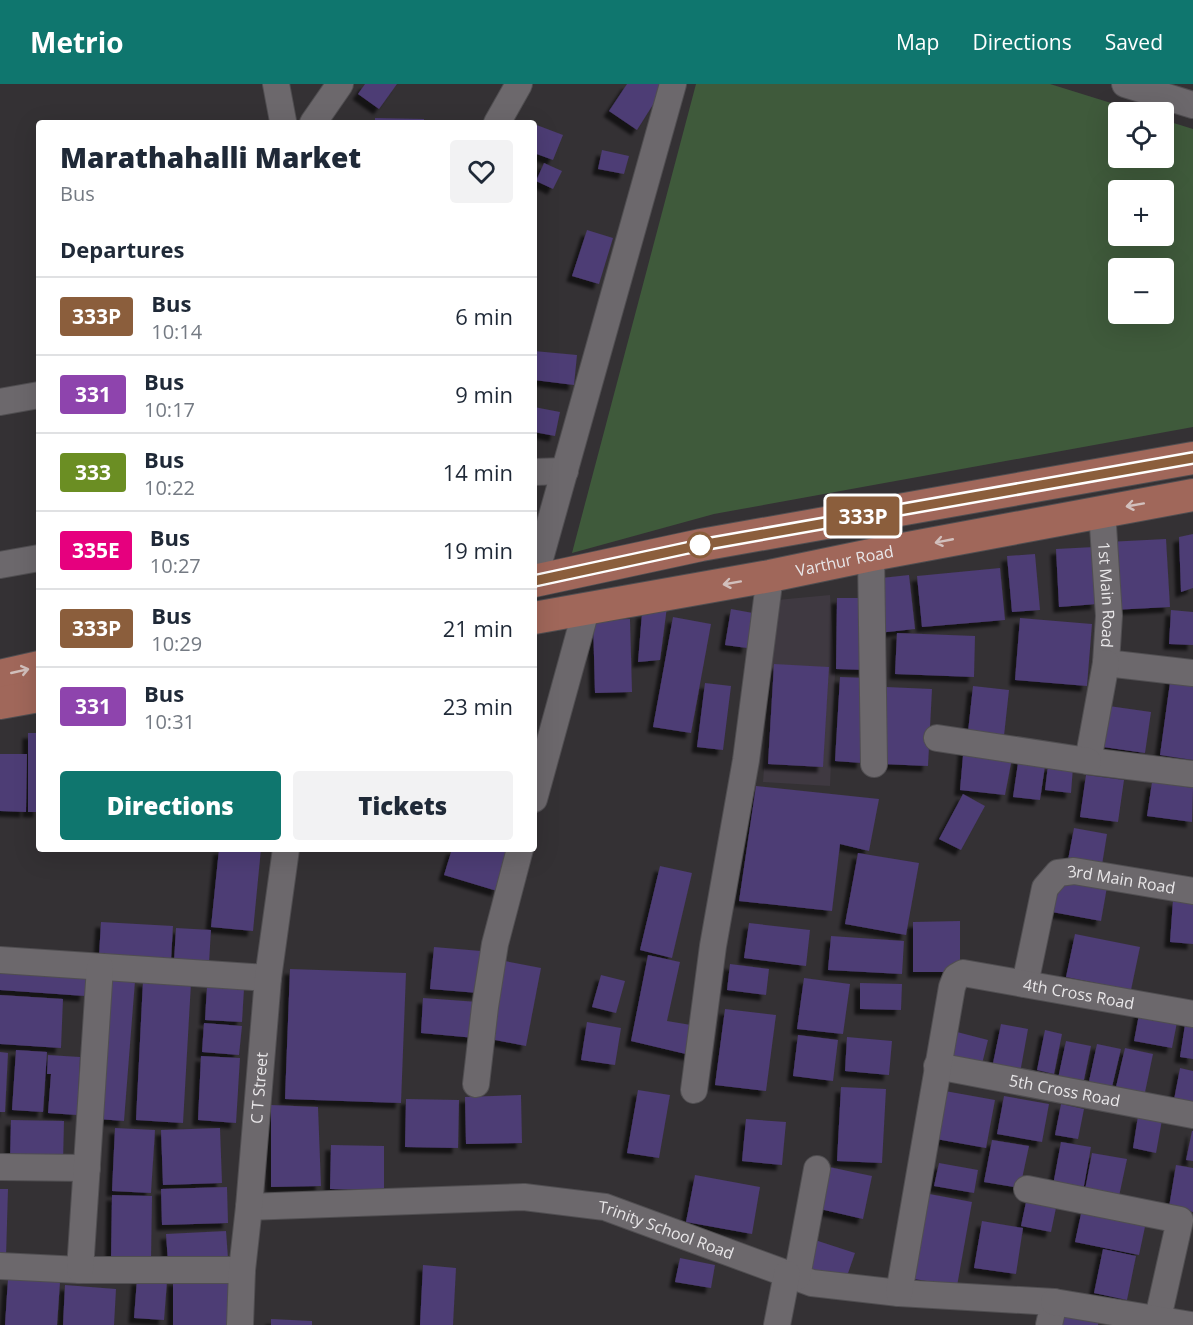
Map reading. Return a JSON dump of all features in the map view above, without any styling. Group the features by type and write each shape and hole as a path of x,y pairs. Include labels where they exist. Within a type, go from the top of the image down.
{"main road":[{"path":"537,579 701,545 1193,458"},
{"name":"Varthur Road","path":"537,618 770,576 1193,495"},
{"path":"0,676 36,668"},
{"path":"0,703 36,697"}],"street":[{"path":"276,84 283,120"},
{"path":"314,120 340,84"},
{"path":"499,120 519,84"},
{"path":"537,569 673,84"},
{"path":"1125,84 1162,90 1193,105"},
{"path":"0,402 36,396"},
{"path":"537,472 565,471"},
{"name":"1st Main Road","path":"1102,511 1109,616 1106,663 1193,673"},
{"path":"871,555 874,764"},
{"path":"0,565 36,559"},
{"path":"694,1090 710,964 746,760 770,576"},
{"path":"537,788 586,610"},
{"path":"1088,760 1106,663"},
{"path":"937,738 1193,774"},
{"name":"C T Street","path":"240,1325 242,1270 268,978 286,852"},
{"path":"476,1084 484,1007 495,944 519,852"},
{"name":"3rd Main Road","path":"1025,984 1045,888 1058,873 1074,870 1193,891"},
{"path":"0,960 268,978"},
{"path":"80,1270 100,967"},
{"name":"4th Cross Road","path":"937,1066 952,987 956,977 963,973 1193,1014"},
{"path":"899,1293 937,1066"},
{"name":"5th Cross Road","path":"937,1066 1193,1115"},
{"path":"0,1167 87,1168"},
{"path":"777,1325 792,1275 817,1169"},
{"path":"1027,1189 1186,1221 1158,1318"},
{"name":"Trinity School Road","path":"249,1207 524,1197 605,1207 813,1283 1052,1314 1158,1318 1191,1325"},
{"path":"0,1266 80,1270 242,1270"}],"shaded area":[{"path":"830,595 835,673 830,786 763,782 777,600"}],"green space":[{"path":"696,84 1050,84 1108,102 1108,168 1174,168 1174,123 1193,129 1193,427 714,514 572,553"}],"building":[{"path":"365,84 397,84 379,109 358,94"},
{"path":"627,84 666,84 637,130 609,111"},
{"path":"375,118 424,119 424,120 375,120"},
{"path":"537,125 563,135 553,160 537,154"},
{"path":"602,150 629,156 624,174 598,169"},
{"path":"544,163 562,171 553,189 537,181"},
{"path":"587,230 613,238 599,284 572,276"},
{"path":"537,351 577,355 574,385 537,380"},
{"path":"537,408 560,412 555,436 537,433"},
{"path":"1193,534 1193,588 1181,592 1179,537"},
{"path":"1166,539 1170,607 1112,610 1107,542"},
{"path":"1094,547 1097,604 1059,607 1056,549"},
{"path":"1035,554 1040,610 1012,612 1007,556"},
{"path":"1000,568 1005,620 922,627 917,576"},
{"path":"909,575 915,629 878,633 872,579"},
{"path":"837,598 868,598 867,670 836,669"},
{"path":"667,607 660,660 638,662 642,613"},
{"path":"731,609 753,613 747,648 725,645"},
{"path":"1171,610 1193,612 1193,645 1169,644"},
{"path":"673,617 711,624 691,733 653,727"},
{"path":"1020,618 1092,624 1087,686 1015,680"},
{"path":"630,619 632,692 595,693 593,620"},
{"path":"897,633 975,636 974,677 895,674"},
{"path":"774,664 829,667 823,767 768,764"},
{"path":"1171,675 1193,678 1193,760 1160,755"},
{"path":"840,677 867,678 862,763 835,761"},
{"path":"705,683 731,686 723,750 697,747"},
{"path":"973,686 1009,690 1003,745 967,741"},
{"path":"886,687 932,689 928,766 882,764"},
{"path":"1109,706 1151,712 1145,753 1103,747"},
{"path":"28,733 36,733 36,812 28,812"},
{"path":"964,744 1013,753 1005,795 960,790"},
{"path":"0,754 27,754 26,812 0,811"},
{"path":"1019,756 1046,759 1040,800 1013,797"},
{"path":"1048,765 1073,767 1071,793 1045,790"},
{"path":"1086,775 1124,780 1118,822 1080,817"},
{"path":"1152,782 1193,788 1192,822 1147,816"},
{"path":"756,786 879,799 869,851 840,844 832,911 739,901"},
{"path":"963,794 985,806 961,850 939,839"},
{"path":"1074,828 1107,834 1102,865 1068,860"},
{"path":"219,852 261,852 253,931 211,927"},
{"path":"451,852 509,852 497,891 444,875"},
{"path":"858,853 919,863 906,935 845,924"},
{"path":"660,866 692,873 672,958 640,950"},
{"path":"1057,879 1107,887 1101,921 1052,912"},
{"path":"1173,900 1193,902 1193,944 1170,942"},
{"path":"960,921 960,972 913,972 913,922"},
{"path":"101,922 173,926 171,960 99,956"},
{"path":"749,923 810,930 806,966 744,958"},
{"path":"176,928 211,930 209,963 174,961"},
{"path":"1075,934 1140,947 1131,990 1066,977"},
{"path":"831,936 904,941 902,974 828,970"},
{"path":"434,947 481,951 478,993 430,989"},
{"path":"648,955 680,962 667,1021 697,1026 690,1055 631,1041"},
{"path":"505,961 541,968 526,1046 490,1039"},
{"path":"730,964 769,969 766,995 727,990"},
{"path":"0,967 87,972 85,996 0,990"},
{"path":"290,969 406,973 401,1103 285,1099"},
{"path":"601,975 625,981 616,1013 592,1007"},
{"path":"804,978 850,984 843,1034 797,1029"},
{"path":"109,979 135,981 124,1121 98,1119"},
{"path":"143,981 191,983 183,1123 136,1120"},
{"path":"860,983 902,984 901,1010 860,1009"},
{"path":"207,987 244,989 242,1022 205,1020"},
{"path":"0,995 63,999 61,1048 0,1044"},
{"path":"423,998 478,1002 475,1038 421,1033"},
{"path":"725,1009 776,1015 766,1091 715,1085"},
{"path":"1140,1009 1178,1017 1172,1048 1134,1041"},
{"path":"1186,1018 1193,1019 1193,1059 1180,1057"},
{"path":"587,1022 621,1028 615,1065 581,1060"},
{"path":"204,1023 242,1026 239,1055 202,1052"},
{"path":"1001,1024 1028,1029 1020,1073 992,1068"},
{"path":"1045,1030 1062,1034 1054,1074 1037,1070"},
{"path":"957,1032 988,1040 982,1064 950,1056"},
{"path":"798,1035 838,1040 833,1081 793,1076"},
{"path":"847,1037 892,1041 889,1075 845,1071"},
{"path":"1066,1041 1091,1046 1082,1089 1057,1083"},
{"path":"1097,1044 1121,1049 1111,1091 1088,1086"},
{"path":"1125,1048 1153,1054 1144,1097 1115,1091"},
{"path":"16,1050 47,1052 43,1112 12,1110"},
{"path":"0,1052 8,1053 5,1112 0,1112"},
{"path":"48,1055 80,1057 77,1115 48,1113 51,1074 47,1074"},
{"path":"201,1056 240,1058 236,1123 198,1120"},
{"path":"1180,1068 1193,1071 1193,1110 1173,1105"},
{"path":"841,1087 886,1089 882,1163 837,1161"},
{"path":"638,1090 670,1095 659,1158 627,1153"},
{"path":"945,1091 995,1100 986,1148 936,1139"},
{"path":"521,1095 522,1143 466,1144 465,1097"},
{"path":"1004,1096 1049,1104 1042,1142 997,1134"},
{"path":"406,1099 459,1100 458,1148 405,1147"},
{"path":"1061,1104 1084,1109 1078,1139 1055,1135"},
{"path":"271,1105 318,1107 321,1186 271,1187"},
{"path":"1138,1116 1162,1120 1156,1153 1133,1148"},
{"path":"746,1119 786,1122 782,1165 742,1161"},
{"path":"11,1120 64,1121 63,1162 10,1161"},
{"path":"115,1128 155,1130 151,1193 112,1191"},
{"path":"220,1128 222,1183 163,1185 161,1130"},
{"path":"1193,1131 1193,1161 1186,1160"},
{"path":"992,1140 1029,1146 1020,1188 984,1182"},
{"path":"1061,1142 1091,1147 1083,1191 1053,1185"},
{"path":"331,1145 384,1146 384,1190 330,1189"},
{"path":"1092,1153 1127,1159 1118,1201 1084,1195"},
{"path":"939,1163 978,1170 974,1193 934,1186"},
{"path":"1176,1165 1193,1168 1193,1212 1169,1207"},
{"path":"829,1167 872,1176 863,1219 820,1209"},
{"path":"695,1175 760,1187 752,1234 686,1222"},
{"path":"227,1187 228,1223 162,1225 161,1189"},
{"path":"0,1189 8,1189 6,1257 0,1257"},
{"path":"924,1193 972,1202 957,1286 908,1278"},
{"path":"112,1195 152,1196 151,1261 111,1260"},
{"path":"1027,1197 1057,1203 1051,1232 1021,1226"},
{"path":"1082,1209 1146,1222 1139,1255 1075,1242"},
{"path":"982,1221 1023,1228 1016,1274 974,1268"},
{"path":"226,1231 228,1258 168,1262 166,1234"},
{"path":"815,1240 855,1253 845,1282 806,1270"},
{"path":"1103,1249 1136,1256 1127,1300 1094,1293"},
{"path":"680,1258 715,1265 711,1288 675,1282"},
{"path":"423,1265 456,1268 453,1325 420,1325"},
{"path":"8,1279 60,1282 57,1325 5,1325"},
{"path":"137,1279 167,1281 164,1320 134,1318"},
{"path":"173,1280 230,1280 231,1325 173,1325"},
{"path":"65,1285 116,1289 114,1325 63,1325"},
{"path":"1063,1307 1100,1317 1098,1325 1058,1325"},
{"path":"271,1319 312,1321 312,1325 271,1325"}],"bus line":[{"name":"333P","path":"537,580 701,545 1193,458"}]}
